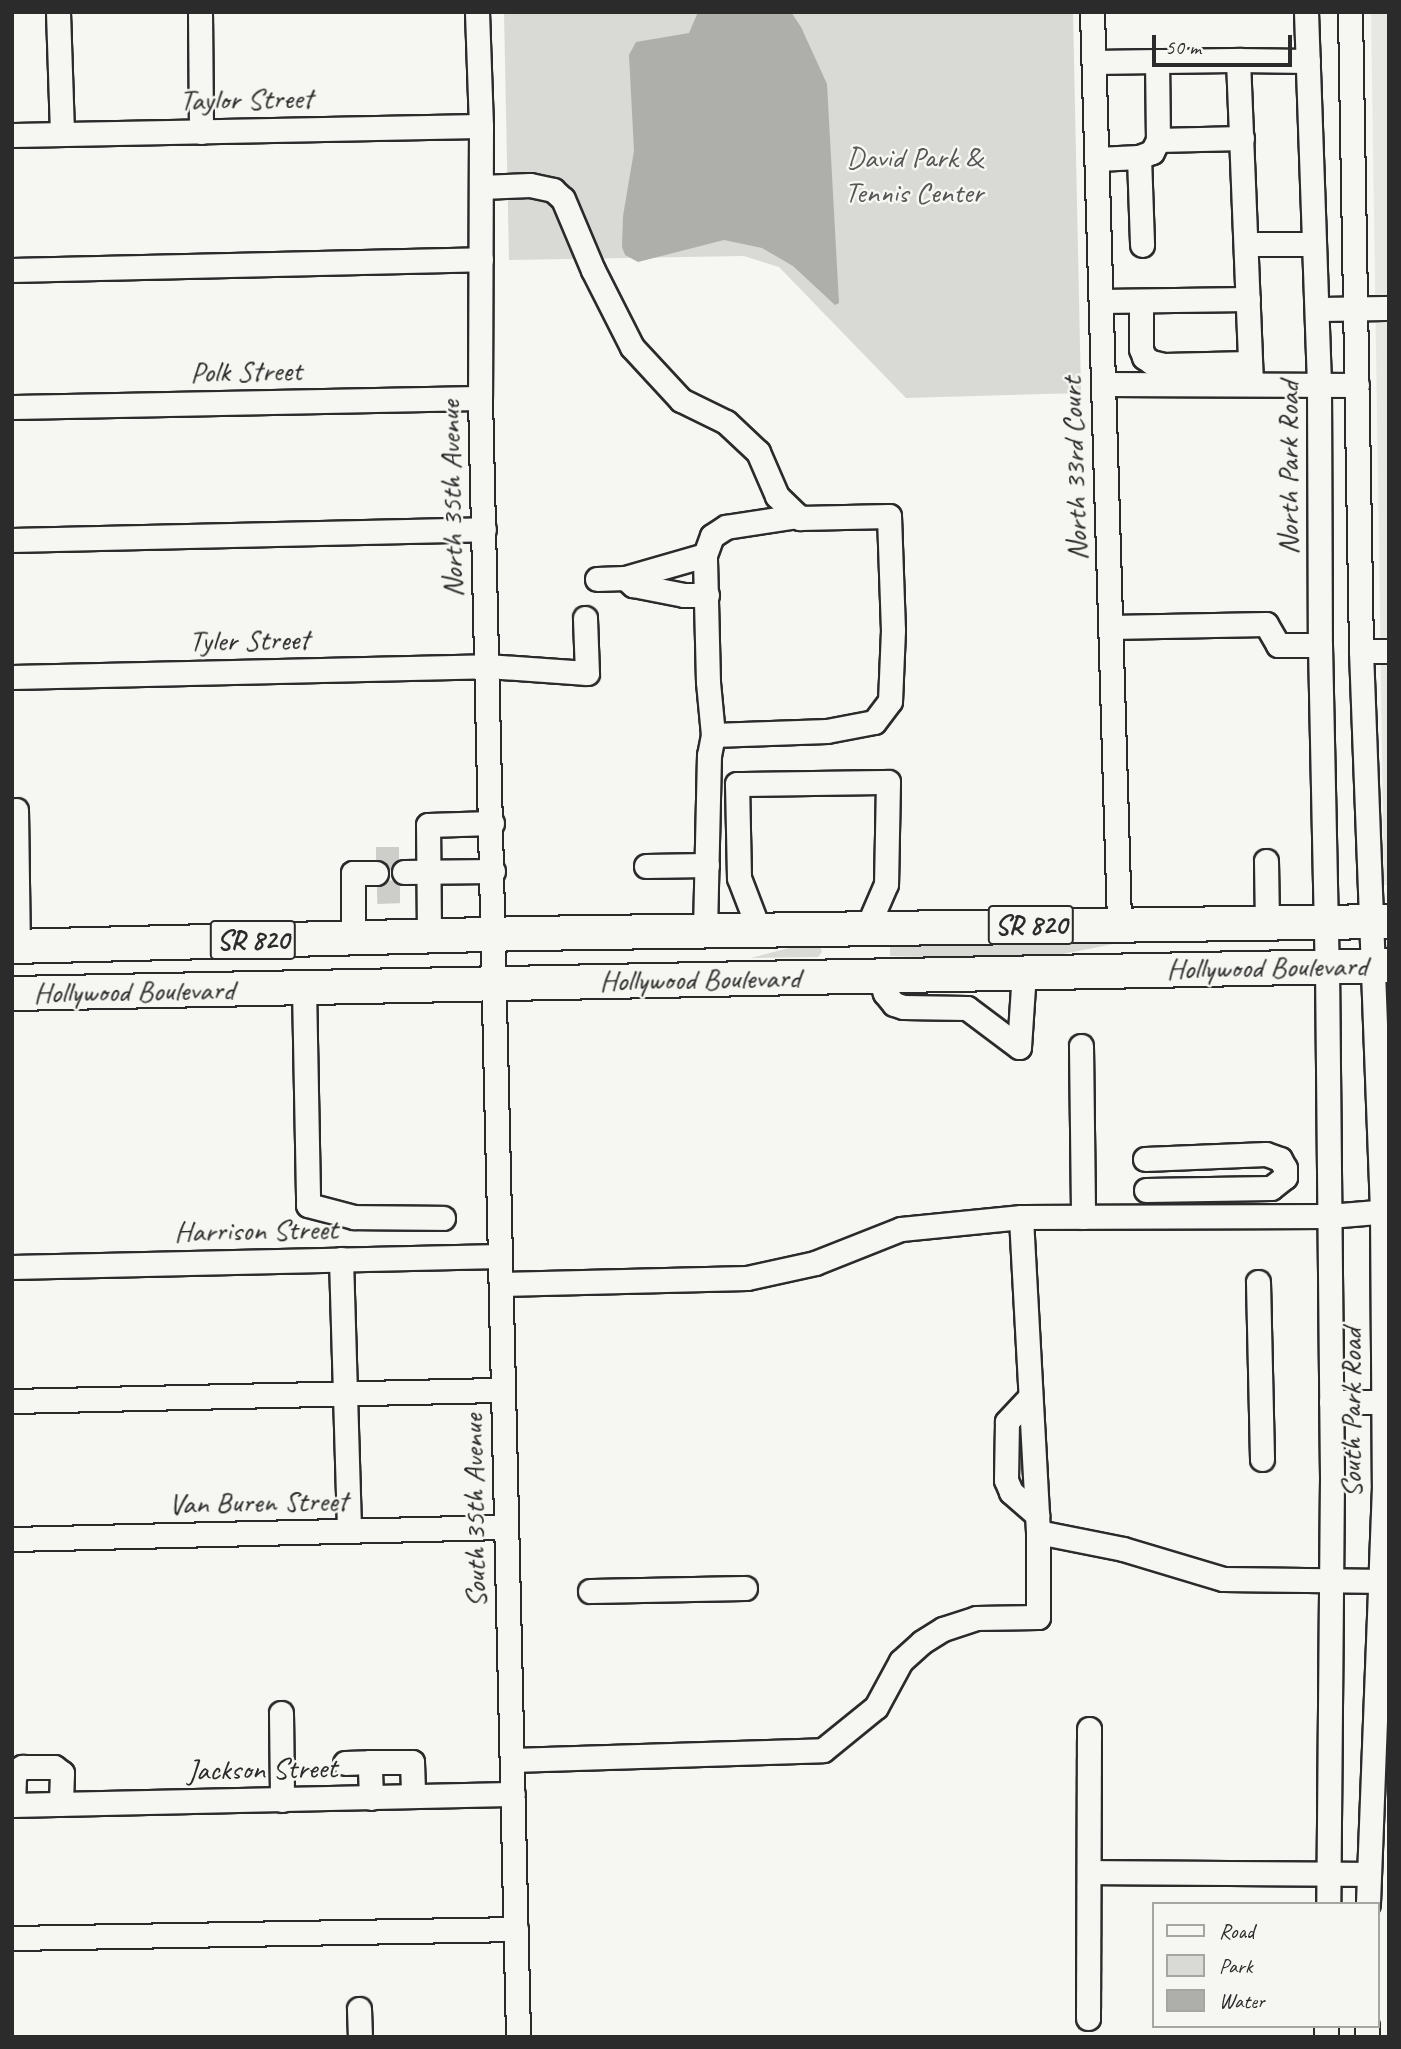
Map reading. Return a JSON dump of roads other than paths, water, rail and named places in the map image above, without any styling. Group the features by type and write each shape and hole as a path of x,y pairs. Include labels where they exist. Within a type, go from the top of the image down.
{"highway":[{"name":"Hollywood Boulevard","path":"15,946 760,929 1379,922"},
{"name":"Hollywood Boulevard","path":"12,993 1381,965"}],"street":[{"path":"58,12 62,134"},
{"path":"200,12 201,132"},
{"name":"North 35th Avenue","path":"477,12 481,126 480,398 495,983"},
{"name":"North 33rd Court","path":"1093,12 1119,924"},
{"name":"North Park Road","path":"1306,12 1320,385 1320,645 1325,923"},
{"path":"1350,12 1361,651 1379,922"},
{"path":"1238,60 1250,374"},
{"path":"1097,159 1139,157 1152,152 1158,140 1157,61"},
{"path":"1094,62 1308,61"},
{"name":"Taylor Street","path":"12,135 481,126"},
{"path":"1158,140 1242,138"},
{"path":"1139,157 1142,245"},
{"path":"481,187 530,185 553,190 563,200 593,270 632,347 681,400 726,422 758,452 777,496 798,516"},
{"path":"1246,244 1314,244"},
{"path":"12,270 481,259"},
{"path":"1101,301 1248,299"},
{"path":"1141,301 1141,349 1144,357 1151,362 1320,385 1357,385"},
{"path":"1317,309 1389,308"},
{"path":"1103,384 1250,374"},
{"name":"Polk Street","path":"12,407 480,398"},
{"path":"705,930 709,755 713,736 708,682 705,555 712,536 726,527 798,516 889,516 893,630 890,701 874,722 827,730 713,736"},
{"path":"12,540 484,529"},
{"path":"597,579 625,578 705,555"},
{"path":"625,578 632,585 684,595 707,595"},
{"name":"Tyler Street","path":"12,677 487,666 587,673 585,618"},
{"path":"1110,627 1266,624 1278,645 1320,645"},
{"path":"1361,651 1389,651"},
{"path":"760,929 739,878 737,784 888,782 886,884 867,928"},
{"path":"15,946 16,810"},
{"path":"429,935 412,873 428,825 492,824"},
{"path":"1266,861 1268,923"},
{"path":"646,866 707,865"},
{"path":"412,873 493,871"},
{"path":"353,937 353,873 376,874"},
{"name":"South Park Road","path":"1368,1902 1384,1581 1385,1211 1379,922"},
{"name":"South Park Road","path":"1325,923 1332,1581 1328,1902"},
{"path":"880,975 885,993 894,1004 903,1007 967,1009 1019,1047 1024,972"},
{"name":"South 35th Avenue","path":"495,983 518,2037"},
{"path":"304,987 308,1205 354,1217 443,1218"},
{"path":"1082,1046 1083,1217"},
{"path":"1145,1159 1266,1154 1280,1159 1285,1168 1285,1177 1271,1188 1146,1190"},
{"path":"501,1284 747,1278 815,1263 901,1229 1021,1217 1329,1216 1385,1211"},
{"path":"512,1760 823,1750 876,1707 901,1661 922,1642 943,1629 976,1618 1038,1617 1037,1524 1021,1217"},
{"name":"Harrison Street","path":"12,1267 500,1256"},
{"path":"341,1259 349,1531"},
{"path":"1258,1282 1262,1459"},
{"path":"12,1401 503,1390"},
{"path":"1331,1402 1383,1402"},
{"path":"1037,1524 1223,1579 1384,1581"},
{"name":"Van Buren Street","path":"12,1539 505,1527"},
{"path":"590,1591 745,1588"},
{"path":"281,1713 282,1800"},
{"path":"1088,2018 1089,1729"},
{"path":"345,1763 421,1761 413,1796"},
{"path":"370,1762 371,1798"},
{"path":"13,1805 14,1774 22,1768 54,1767 62,1773 61,1804"},
{"name":"Jackson Street","path":"13,1805 513,1794"},
{"path":"1088,1872 1368,1874"},
{"path":"12,1938 516,1928"},
{"path":"359,2009 360,2037"}],"water":[{"path":"698,12 791,12 801,27 827,84 839,303 835,305 793,266 762,248 724,240 638,262 625,255 622,247 623,216 634,151 629,55 636,42 689,33"}],"tunnel":[{"path":"376,858 404,858"},
{"path":"377,892 405,891"}],"park label":[{"name":"David Park & Tennis Center","path":"914,174"}]}
